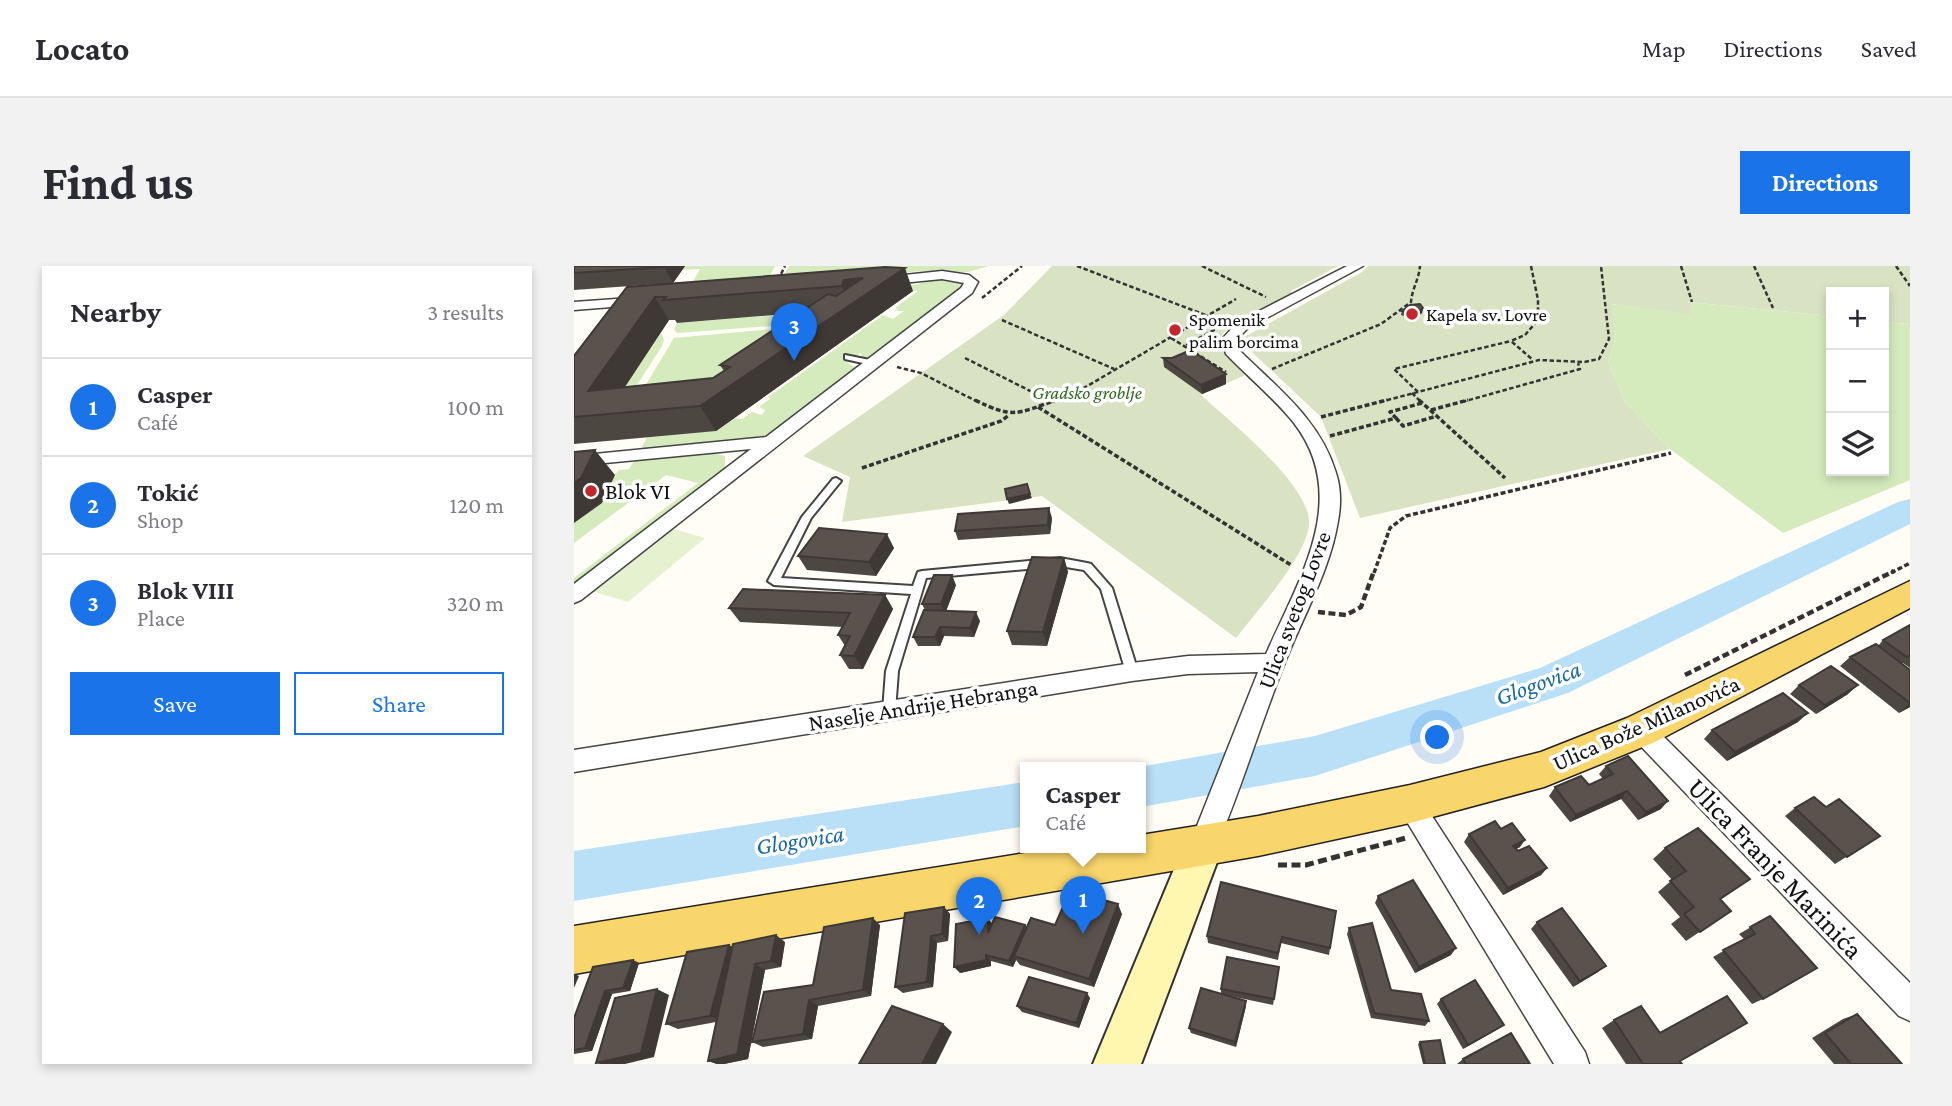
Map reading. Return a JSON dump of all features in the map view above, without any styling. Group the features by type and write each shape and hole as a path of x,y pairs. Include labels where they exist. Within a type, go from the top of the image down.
{"main road":[{"name":"Ulica Bože Milanovića","path":"1146,843 1210,828 1409,821 1641,730 1910,593"},
{"path":"1117,1064 1210,828"},
{"name":"Ulica Bože Milanovića","path":"574,950 1022,873 1106,853"}],"street":[{"name":"Ulica svetog Lovre","path":"1210,828 1273,663 1321,550 1329,516 1329,476 1309,431 1292,407 1239,359 1228,344 1233,331 1357,266"},
{"path":"574,595 967,290 971,282 963,277 947,275 866,282"},
{"path":"574,306 656,300"},
{"path":"603,322 618,303"},
{"path":"574,461 768,442"},
{"name":"Naselje Andrije Hebranga","path":"574,761 1132,672 1188,665 1273,663"},
{"name":"Ulica Franje Marinića","path":"1641,730 1910,1005"},
{"path":"1409,821 1573,1064"}],"lane":[{"path":"848,358 872,363"},
{"path":"836,481 807,517 774,581 918,590"},
{"path":"889,710 892,671 922,575 1060,562 1087,567 1107,588 1132,672"}],"path":[{"path":"773,290 785,266"},
{"path":"1076,266 1208,316"},
{"path":"1202,266 1273,300"},
{"path":"1170,338 1243,381 1381,324 1395,315 1411,302 1413,284 1419,275 1420,266"},
{"path":"1418,392 1394,369 1511,341 1529,333 1539,317 1539,301 1532,282 1531,266"},
{"path":"1321,417 1534,361 1553,358 1578,363 1599,359 1607,347 1608,334 1601,266"},
{"path":"1681,266 1692,302"},
{"path":"1754,266 1773,308"},
{"path":"1896,266 1910,286"},
{"path":"862,468 1077,392 1236,299"},
{"path":"1002,320 1115,369"},
{"path":"1511,341 1534,361"},
{"path":"965,358 1051,402"},
{"path":"1431,410 1580,369 1578,363"},
{"path":"897,367 921,373 1010,415"},
{"path":"1412,393 1505,478"},
{"path":"1423,403 1390,412 1403,426 1437,416"},
{"path":"1038,407 1292,565"},
{"path":"1329,437 1396,418"},
{"path":"1297,610 1346,615 1361,607 1390,528 1406,516 1671,453"},
{"path":"1675,680 1910,563"},
{"path":"1265,864 1306,865 1345,855 1409,821"}],"green space":[{"path":"685,266 775,266 768,280 690,287 700,269 682,270"},
{"path":"789,266 989,266 968,272 925,275 925,271 781,281"},
{"name":"Gradsko groblje","path":"1052,266 1338,266 1291,291 1293,295 1224,332 1219,340 1220,348 1245,375 1201,395 1267,455 1298,492 1307,510 1309,525 1299,553 1236,638 1042,496 842,522 850,477 803,456 1004,315"},
{"path":"1368,266 1910,266 1910,324 1889,322 1889,287 1826,287 1826,316 1688,302 1692,314 1611,304 1615,340 1608,362 1625,402 1670,449 1360,518 1321,417 1239,340 1362,272"},
{"path":"947,278 960,280 963,287 871,357 862,357 861,353 847,363 857,368 778,429 764,436 640,451 647,437 734,418 742,419 752,412 762,415 765,410 759,407 770,399 768,397 883,315 893,319 904,311 897,311 896,307 918,291 893,289"},
{"path":"1687,302 1826,316 1826,476 1889,476 1889,322 1910,324 1910,480 1783,533 1670,449 1625,402 1608,362 1615,340 1610,304 1691,313"},
{"path":"851,309 799,324 677,333 674,329 677,323"},
{"path":"795,327 696,396 636,401 674,338"},
{"path":"661,333 664,339 662,346 619,413 606,415"},
{"path":"709,452 725,456 725,468 574,585 574,578 698,483 666,475 574,543 574,523 619,470 629,469 634,461"},
{"path":"670,528 705,538 628,602 591,591"}],"building":[{"path":"574,266 664,266 664,267 574,273"},
{"path":"885,267 905,268 700,406 574,417 574,356 627,287","holes":["863,278 836,296 828,294 720,365 730,367 713,378 588,391 655,297 666,297 663,300 842,286 844,280"]},
{"path":"1420,304 1423,308 1415,315 1402,311 1410,305"},
{"path":"1191,350 1226,374 1201,385 1163,358 1172,358"},
{"path":"595,450 581,478 574,483 574,452"},
{"path":"1027,484 1030,494 1007,499 1005,489"},
{"path":"1049,508 1048,525 955,531 958,514"},
{"path":"819,528 887,534 869,562 798,556"},
{"path":"1032,557 1064,558 1043,632 1007,631"},
{"path":"934,575 952,575 941,604 922,604"},
{"path":"743,589 885,595 854,656 840,655 850,636 838,635 850,613 729,608"},
{"path":"924,610 976,612 970,628 940,627 935,637 913,637"},
{"path":"1910,625 1910,655 1907,657 1883,640"},
{"path":"1876,644 1910,670 1910,703 1850,657"},
{"path":"1831,666 1858,685 1825,705 1799,685"},
{"path":"1783,693 1808,713 1735,752 1712,730"},
{"path":"1628,756 1668,801 1646,812 1627,791 1576,815 1555,787 1581,776 1589,785 1613,774 1606,766"},
{"path":"1814,797 1826,807 1839,799 1880,836 1847,857 1795,808"},
{"path":"1495,821 1501,829 1512,823 1525,840 1513,846 1518,851 1529,846 1547,868 1508,888 1469,834"},
{"path":"1698,828 1750,879 1720,899 1731,911 1700,932 1684,914 1694,907 1670,881 1686,871 1665,848"},
{"path":"1413,880 1456,948 1419,967 1378,896"},
{"path":"1221,882 1336,911 1330,948 1282,937 1278,953 1207,936"},
{"path":"1070,891 1118,904 1089,979 1014,956 1031,918 1055,925"},
{"path":"944,907 942,934 931,936 927,982 895,987 905,913"},
{"path":"1562,908 1606,966 1580,981 1537,922"},
{"path":"1770,916 1817,968 1763,999 1723,950 1755,934 1750,927"},
{"path":"995,917 1025,925 1009,961 986,955 986,960 954,967 956,924 988,918 988,933"},
{"path":"873,918 863,990 809,1000 803,1034 752,1042 764,992 813,985 824,927"},
{"path":"1372,923 1391,990 1421,994 1429,1021 1374,1013 1349,928"},
{"path":"776,935 771,961 755,964 737,1054 708,1061 733,944"},
{"path":"729,945 710,1016 666,1024 687,952"},
{"path":"1227,957 1279,967 1274,999 1221,989"},
{"path":"633,960 623,988 605,991 585,1048 574,1050 574,1018 593,967"},
{"path":"1029,977 1087,993 1076,1023 1017,1006"},
{"path":"1475,980 1504,1025 1468,1045 1441,999"},
{"path":"1201,988 1246,1001 1235,1042 1189,1028"},
{"path":"657,989 641,1053 596,1063 615,998"},
{"path":"1727,996 1747,1023 1680,1061 1682,1064 1643,1064 1614,1020 1641,1006 1660,1033"},
{"path":"892,1006 943,1024 922,1064 859,1064"},
{"path":"1857,1014 1902,1064 1851,1064 1825,1033"},
{"path":"1511,1033 1530,1064 1466,1064 1463,1059"},
{"path":"1440,1040 1445,1064 1425,1064 1420,1042"}],"waterway":[{"name":"Glogovica","path":"1146,785 1315,756 1553,681 1910,510"},
{"name":"Glogovica","path":"574,876 1020,805"}],"place":[{"name":"Kapela sv. Lovre","path":"1412,314"},
{"name":"Spomenik palim borcima","path":"1175,330"},
{"name":"Blok VIII","path":"794,361"},
{"name":"Blok VI","path":"591,491"},
{"name":"Casper","path":"1083,934"},
{"name":"Tokić","path":"979,935"}]}
